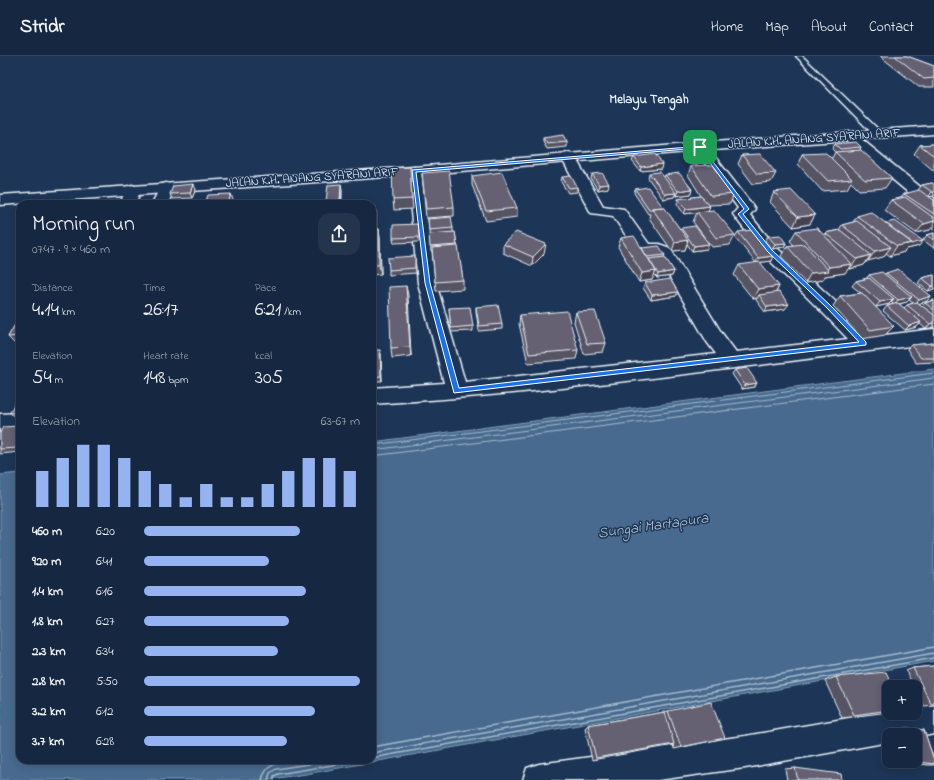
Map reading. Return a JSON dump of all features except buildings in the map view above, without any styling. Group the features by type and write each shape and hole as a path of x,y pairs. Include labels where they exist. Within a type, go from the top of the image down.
{"street":[{"name":"JALAN K.H. ANANG SYA'RANI ARIF","path":"0,200 130,197 166,188 414,171 700,147 934,130"},
{"path":"849,136 934,206"},
{"path":"700,147 747,209 741,214 770,251 829,307 864,344"},
{"path":"568,158 597,210 618,212 643,248 660,249 664,252 714,337 730,359"},
{"path":"414,171 427,283 457,391"},
{"path":"162,200 166,188"},
{"path":"376,396 457,391 591,377 730,359 934,336"},
{"path":"0,423 16,422"},
{"path":"539,780 745,752 934,719"}],"lane":[{"path":"799,56 878,134"}],"water":[{"name":"Sungai Martapura","path":"934,369 934,661 376,761 376,441"},
{"path":"16,473 16,764 362,764 263,780 0,780 0,475"}],"district":[{"name":"Melayu Tengah","path":"649,99"}],"route":[{"path":"700,147 747,209 742,212 742,217 770,251 829,307 864,344 591,377 457,391 427,283 414,171 700,147"}]}
